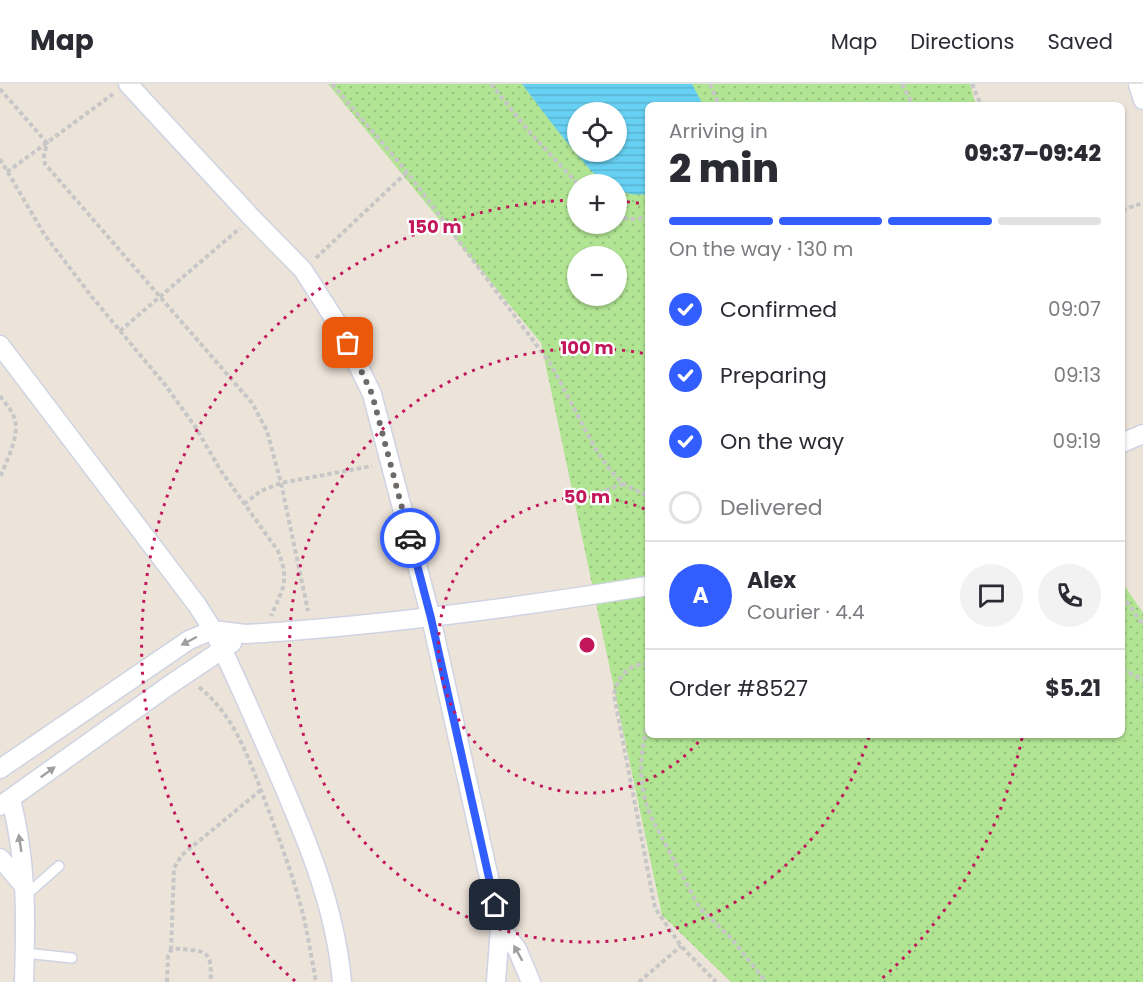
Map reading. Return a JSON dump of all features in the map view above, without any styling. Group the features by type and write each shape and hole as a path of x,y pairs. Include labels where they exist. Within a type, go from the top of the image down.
{"street":[{"path":"1138,84 1143,100"},
{"path":"123,87 303,270 339,326 372,394 431,618 500,927 496,982"},
{"path":"0,345 197,605 213,630 304,833 316,865 332,919 342,982"},
{"path":"1125,442 1143,434"},
{"path":"2,766 189,640 213,630 244,634 312,630 431,618 645,586"},
{"path":"24,982 25,891 16,820 5,802 244,634"},
{"path":"158,660 178,679"},
{"path":"54,730 72,754"},
{"path":"0,858 25,891"},
{"path":"500,927 518,949 531,982"}],"lane":[{"path":"25,891 59,866"},
{"path":"25,953 72,958"}],"path":[{"path":"332,84 406,172 550,363 595,447 610,470 624,484 645,494"},
{"path":"490,84 532,135 569,174"},
{"path":"710,84 718,102"},
{"path":"902,84 911,102"},
{"path":"972,84 980,102"},
{"path":"7,172 123,87"},
{"path":"0,89 47,142"},
{"path":"47,142 44,155 45,164 252,403 267,431 281,483 312,630"},
{"path":"0,160 44,234 166,386 196,428 221,471 278,551 284,566 286,582 263,633"},
{"path":"303,270 406,172"},
{"path":"1125,209 1143,203"},
{"path":"627,219 645,217"},
{"path":"120,331 252,218"},
{"path":"0,396 14,416 16,425 0,478"},
{"path":"244,504 261,491 281,483 391,463"},
{"path":"584,498 624,484"},
{"path":"1125,599 1143,625"},
{"path":"645,664 634,666 626,671 616,685 614,694 655,908 681,946 716,982"},
{"path":"1125,671 1143,680"},
{"path":"178,679 212,698 234,726 261,789 280,843 303,915 316,982"},
{"path":"645,735 640,758 640,772 650,815 699,907 731,938 766,982"},
{"path":"167,982 168,956 171,950 174,868 182,855 261,789"},
{"path":"639,982 681,946"},
{"path":"171,950 201,950 210,961 211,982"}],"green space":[{"path":"328,84 970,84 975,102 645,102 645,738 1125,738 1125,586 1143,613 1143,982 731,982 662,915 541,343"}],"water":[{"path":"522,84 692,84 701,102 645,102 645,194 627,193 627,174 595,174 584,162 627,162 627,102 567,102 567,142"}],"way so far":[{"path":"348,343 372,394 410,538"}],"route":[{"path":"410,538 431,618 495,905"}]}
